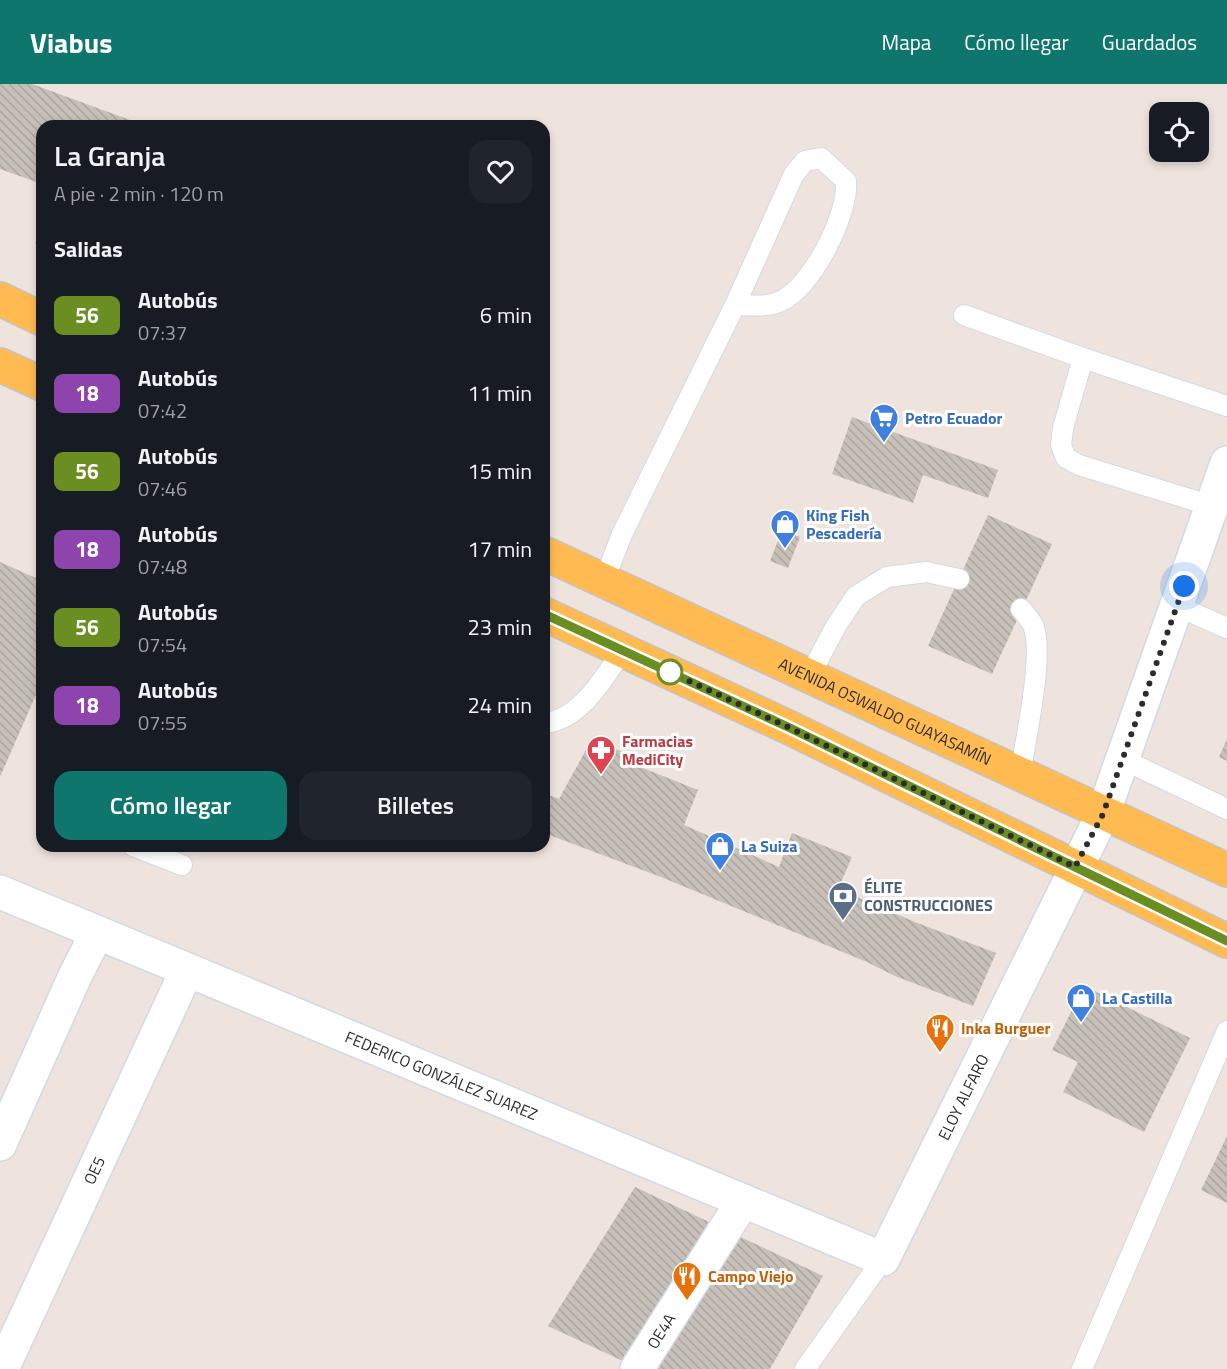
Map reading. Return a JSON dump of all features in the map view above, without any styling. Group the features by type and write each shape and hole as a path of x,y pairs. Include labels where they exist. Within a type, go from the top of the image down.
{"main road":[{"path":"0,299 36,316"},
{"path":"0,365 36,381"},
{"name":"AVENIDA OSWALDO GUAYASAMÍN","path":"550,556 1227,870"},
{"path":"550,617 788,727 1227,941"}],"street":[{"name":"ELOY ALFARO","path":"883,1259 1103,814 1227,463"},
{"name":"FEDERICO GONZÁLEZ SUAREZ","path":"0,892 883,1259"},
{"path":"0,1144 75,976 97,933"},
{"name":"OE5","path":"2,1369 187,970"},
{"name":"OE4A","path":"637,1369 743,1201"}],"lane":[{"path":"604,581 622,534 735,305 794,174 805,161 821,158 846,181 847,194 830,241 821,257 796,290 781,301 762,306 735,305"},
{"path":"964,315 1227,406"},
{"path":"1083,358 1063,428 1061,445 1066,458 1079,465 1212,506"},
{"path":"809,677 836,626 856,596 887,577 926,572 959,579"},
{"path":"1177,606 1227,628"},
{"path":"1020,775 1035,681 1036,645 1033,625 1021,609"},
{"path":"550,723 577,710 595,690 623,650"},
{"path":"1122,759 1227,809"},
{"path":"148,852 182,865"},
{"path":"1082,1369 1227,1031"},
{"name":"ELOY ALFARO","path":"805,1369 883,1259"}],"building":[{"path":"0,84 32,84 130,120 36,120 36,182 0,169"},
{"name":"Petro Ecuador","path":"852,417 998,470 988,498 923,475 913,503 832,474"},
{"path":"988,515 1052,544 992,674 928,646"},
{"name":"King Fish Pescadería","path":"782,530 800,537 788,568 770,561"},
{"path":"0,562 36,578 36,695 0,777"},
{"path":"1227,739 1227,761 1219,757"},
{"path":"603,745 641,758 638,766 698,790 684,825 779,867 792,833 852,857 838,889 996,953 973,1006 895,976 867,962 661,877 550,835 550,795 559,799 587,748"},
{"path":"1084,986 1190,1038 1144,1132 1063,1092 1078,1062 1052,1050"},
{"path":"1227,1136 1227,1203 1201,1190"},
{"name":"Campo Viejo","path":"635,1187 823,1276 770,1369 640,1369 548,1326"}],"bus line":[{"name":"56","path":"550,617 788,727 1227,941"}],"place":[{"name":"Petro Ecuador","path":"884,444"},
{"name":"King Fish Pescadería","path":"785,550"},
{"name":"Farmacias MediCity","path":"601,776"},
{"name":"La Suiza","path":"720,872"},
{"name":"ÉLITE CONSTRUCCIONES","path":"843,922"},
{"name":"La Castilla","path":"1081,1024"},
{"name":"Inka Burguer","path":"940,1054"},
{"name":"Campo Viejo","path":"687,1302"}],"route":[{"path":"670,672 1075,867 1103,814 1184,586"}]}
